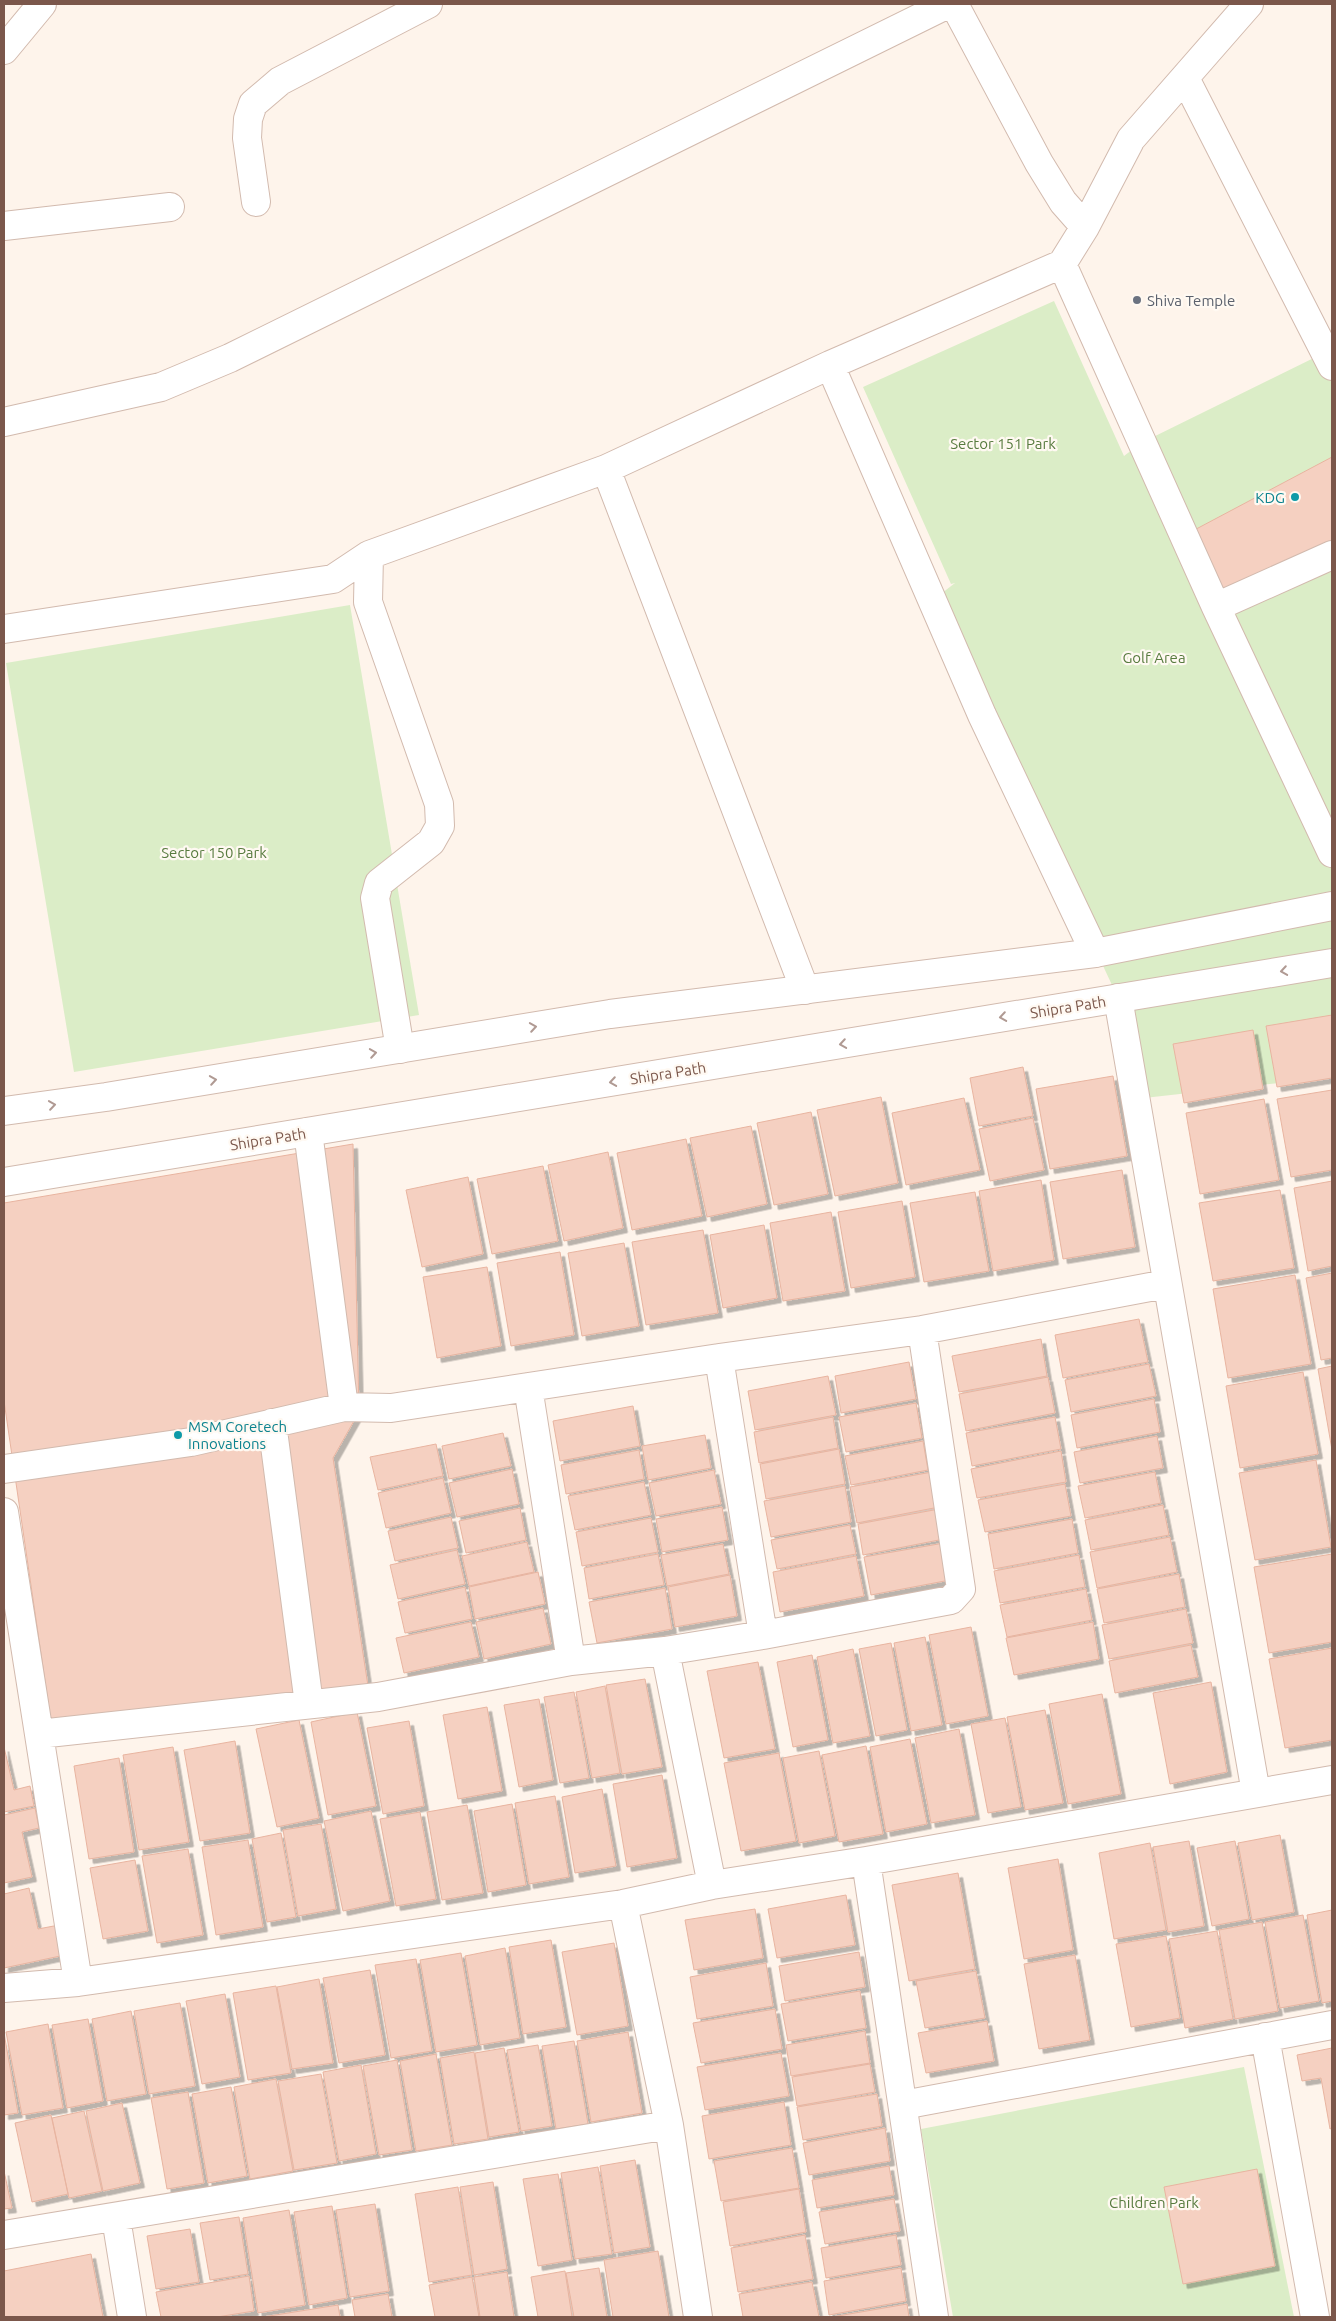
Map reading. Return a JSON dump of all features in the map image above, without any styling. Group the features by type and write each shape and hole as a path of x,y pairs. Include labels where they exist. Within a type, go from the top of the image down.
{"street":[{"path":"4,50 42,4"},
{"path":"256,202 247,138 248,119 253,104 280,81 428,4"},
{"path":"4,422 160,387 230,358 948,4"},
{"path":"954,4 1038,163 1063,202 1085,227"},
{"path":"4,628 333,579 369,555 606,469 830,365 1062,264 1085,227 1131,139 1249,4"},
{"path":"1185,78 1332,366"},
{"path":"4,226 170,207"},
{"path":"1062,264 1216,607 1332,853"},
{"path":"830,365 982,714 1095,953"},
{"path":"606,469 805,990"},
{"path":"369,555 368,602 436,795 440,826 431,842 379,884 375,898 400,1049"},
{"path":"1216,607 1332,555"},
{"path":"4,1111 106,1097 610,1014 1095,953 1332,906"},
{"name":"Shipra Path","path":"4,1182 1332,963"},
{"path":"1118,998 1166,1284 1256,1793"},
{"path":"308,1132 344,1407"},
{"path":"4,1469 192,1442 344,1407 391,1408 719,1358 922,1330 1166,1284"},
{"path":"39,1734 378,1697 571,1661 665,1650 763,1635 951,1600 961,1589 922,1330"},
{"path":"719,1358 763,1635"},
{"path":"528,1387 571,1661"},
{"path":"272,1424 310,1704"},
{"path":"4,1512 78,1982"},
{"path":"665,1650 712,1885"},
{"path":"4,1988 78,1982 623,1904 712,1885 866,1861 1332,1780"},
{"path":"866,1861 934,2317"},
{"path":"623,1904 669,2125 698,2317"},
{"path":"903,2106 1332,2024"},
{"path":"1265,2037 1315,2317"},
{"path":"4,2235 116,2218 669,2125"},
{"path":"116,2218 132,2317"}],"green space":[{"name":"Golf Area","path":"1054,301 1124,456 1141,443 1332,349 1332,1077 1135,1099 1118,998 933,600 955,583 951,584 863,387"},
{"name":"Sector 150 Park","path":"350,605 419,1015 74,1072 6,663"},
{"name":"Children Park","path":"1244,2067 1294,2317 953,2317 921,2129"}],"building":[{"name":"KDG","path":"1332,457 1332,555 1216,607 1183,536"},
{"path":"1332,1015 1332,1078 1277,1087 1266,1026"},
{"path":"1253,1030 1263,1089 1184,1103 1173,1044"},
{"path":"1023,1067 1033,1116 979,1126 970,1078"},
{"path":"1113,1076 1127,1156 1050,1169 1036,1089"},
{"path":"1332,1090 1332,1170 1291,1177 1277,1099"},
{"path":"881,1097 898,1183 835,1196 817,1110"},
{"path":"964,1098 980,1170 906,1185 892,1113"},
{"path":"1264,1099 1279,1180 1200,1194 1186,1113"},
{"path":"811,1112 828,1194 774,1205 757,1123"},
{"path":"1033,1118 1044,1170 990,1181 979,1129"},
{"path":"751,1126 767,1204 707,1217 690,1138"},
{"path":"686,1139 702,1216 632,1230 617,1153"},
{"name":"MSM Coretech Innovations","path":"353,1144 359,1412 333,1458 368,1686 51,1722 4,1401 4,1203"},
{"path":"608,1152 623,1228 564,1241 548,1165"},
{"path":"543,1166 558,1241 492,1254 477,1179"},
{"path":"1122,1170 1135,1247 1063,1259 1050,1182"},
{"path":"468,1177 483,1254 422,1267 406,1190"},
{"path":"1041,1180 1054,1260 993,1271 979,1191"},
{"path":"1332,1181 1332,1266 1308,1271 1294,1188"},
{"path":"1280,1190 1294,1268 1213,1281 1199,1203"},
{"path":"975,1192 989,1271 924,1282 910,1203"},
{"path":"902,1201 915,1277 851,1288 838,1212"},
{"path":"831,1212 845,1291 783,1301 770,1223"},
{"path":"764,1225 777,1298 723,1308 710,1235"},
{"path":"703,1230 718,1313 646,1325 632,1242"},
{"path":"624,1243 639,1326 582,1336 568,1253"},
{"path":"560,1252 574,1335 511,1346 497,1263"},
{"path":"487,1267 501,1346 437,1358 423,1277"},
{"path":"1332,1273 1332,1358 1321,1360 1306,1278"},
{"path":"1295,1275 1311,1364 1228,1378 1213,1289"},
{"path":"1139,1319 1148,1362 1063,1378 1055,1335"},
{"path":"1041,1339 1047,1376 959,1392 952,1356"},
{"path":"909,1362 916,1399 841,1413 835,1376"},
{"path":"1149,1364 1156,1396 1071,1412 1065,1380"},
{"path":"1332,1366 1332,1450 1318,1369"},
{"path":"1303,1372 1318,1454 1240,1468 1226,1386"},
{"path":"828,1376 836,1415 755,1430 748,1391"},
{"path":"1048,1377 1055,1413 966,1431 959,1394"},
{"path":"1154,1399 1160,1432 1077,1448 1071,1415"},
{"path":"916,1403 922,1438 846,1452 839,1417"},
{"path":"633,1406 640,1446 560,1461 553,1421"},
{"path":"833,1417 838,1448 759,1463 754,1432"},
{"path":"1055,1417 1061,1449 972,1466 966,1433"},
{"path":"503,1433 511,1466 449,1479 442,1446"},
{"path":"705,1435 711,1468 648,1480 642,1446"},
{"path":"1157,1436 1163,1468 1080,1483 1074,1452"},
{"path":"923,1441 928,1470 851,1485 845,1456"},
{"path":"436,1444 443,1476 378,1490 370,1457"},
{"path":"839,1449 845,1484 766,1499 760,1464"},
{"path":"639,1450 644,1479 566,1494 561,1465"},
{"path":"1061,1451 1066,1482 977,1498 971,1469"},
{"path":"1316,1460 1331,1547 1255,1560 1239,1473"},
{"path":"512,1469 519,1504 457,1517 449,1483"},
{"path":"714,1470 721,1504 656,1516 649,1483"},
{"path":"932,1472 939,1507 857,1523 850,1487"},
{"path":"1155,1472 1161,1503 1085,1518 1078,1486"},
{"path":"443,1478 451,1513 386,1528 378,1493"},
{"path":"644,1482 651,1515 575,1530 568,1496"},
{"path":"1065,1484 1071,1516 985,1532 978,1500"},
{"path":"845,1486 851,1522 771,1537 764,1501"},
{"path":"1163,1505 1169,1535 1091,1550 1085,1520"},
{"path":"722,1507 728,1540 662,1552 656,1519"},
{"path":"520,1508 526,1540 466,1553 459,1521"},
{"path":"939,1509 944,1539 863,1555 858,1524"},
{"path":"451,1517 458,1548 395,1561 388,1531"},
{"path":"651,1518 658,1552 582,1566 576,1532"},
{"path":"1072,1519 1078,1553 994,1569 988,1534"},
{"path":"850,1525 856,1554 777,1569 771,1540"},
{"path":"1170,1537 1177,1572 1097,1588 1090,1552"},
{"path":"527,1542 534,1572 469,1586 462,1556"},
{"path":"944,1543 950,1580 871,1595 864,1557"},
{"path":"723,1544 729,1574 667,1586 661,1555"},
{"path":"457,1550 465,1584 398,1599 390,1565"},
{"path":"658,1554 664,1585 589,1599 584,1568"},
{"path":"1332,1554 1332,1642 1269,1653 1254,1567"},
{"path":"1079,1555 1085,1587 1000,1603 994,1571"},
{"path":"856,1556 864,1596 780,1612 773,1572"},
{"path":"538,1572 545,1604 475,1619 469,1587"},
{"path":"1179,1574 1185,1607 1104,1623 1097,1589"},
{"path":"730,1575 737,1616 675,1627 668,1587"},
{"path":"465,1587 472,1619 405,1633 398,1602"},
{"path":"665,1588 672,1629 597,1643 589,1602"},
{"path":"1086,1589 1092,1620 1007,1637 1000,1605"},
{"path":"543,1608 551,1644 484,1659 476,1622"},
{"path":"1186,1609 1193,1643 1109,1659 1102,1625"},
{"path":"471,1622 479,1657 404,1673 396,1638"},
{"path":"1093,1622 1099,1659 1014,1675 1006,1638"},
{"path":"971,1627 988,1716 946,1724 929,1635"},
{"path":"925,1637 942,1725 911,1731 894,1643"},
{"path":"891,1643 907,1730 876,1736 859,1649"},
{"path":"1191,1645 1198,1677 1115,1693 1109,1661"},
{"path":"1332,1648 1332,1740 1285,1748 1269,1659"},
{"path":"853,1649 870,1736 833,1743 817,1657"},
{"path":"812,1655 828,1740 793,1747 777,1662"},
{"path":"758,1662 775,1749 724,1758 707,1671"},
{"path":"645,1679 662,1767 622,1774 606,1685"},
{"path":"1211,1682 1227,1772 1170,1784 1153,1693"},
{"path":"605,1686 620,1773 592,1778 576,1692"},
{"path":"574,1692 589,1778 560,1783 544,1697"},
{"path":"1102,1694 1121,1794 1068,1804 1049,1704"},
{"path":"539,1699 553,1780 519,1787 504,1705"},
{"path":"487,1707 502,1791 458,1799 443,1715"},
{"path":"1045,1710 1063,1803 1025,1810 1007,1717"},
{"path":"357,1712 376,1806 328,1815 311,1722"},
{"path":"1005,1718 1021,1807 988,1813 971,1724"},
{"path":"299,1720 319,1818 277,1827 256,1729"},
{"path":"409,1721 424,1806 383,1814 367,1728"},
{"path":"959,1729 975,1815 931,1823 915,1738"},
{"path":"910,1739 927,1824 886,1832 870,1747"},
{"path":"235,1741 250,1833 200,1841 184,1750"},
{"path":"866,1746 883,1834 839,1842 822,1755"},
{"path":"4,1747 14,1790 30,1786 34,1806 4,1812"},
{"path":"173,1747 189,1842 139,1850 123,1755"},
{"path":"819,1751 835,1836 799,1843 783,1758"},
{"path":"779,1753 796,1841 741,1851 724,1763"},
{"path":"119,1758 134,1852 89,1859 74,1766"},
{"path":"662,1775 677,1858 627,1867 613,1784"},
{"path":"602,1789 616,1866 575,1873 562,1797"},
{"path":"555,1796 569,1877 529,1884 515,1803"},
{"path":"512,1804 526,1885 488,1892 474,1811"},
{"path":"467,1805 483,1893 442,1900 427,1812"},
{"path":"35,1808 39,1828 22,1832 32,1877 4,1883 4,1815"},
{"path":"371,1811 390,1901 343,1911 324,1821"},
{"path":"420,1812 436,1899 396,1906 380,1819"},
{"path":"321,1824 336,1909 298,1916 283,1830"},
{"path":"281,1833 296,1917 267,1922 252,1839"},
{"path":"1280,1835 1294,1912 1252,1920 1238,1843"},
{"path":"248,1840 263,1927 216,1935 202,1847"},
{"path":"1189,1841 1204,1926 1168,1932 1153,1847"},
{"path":"1235,1841 1249,1919 1212,1926 1197,1848"},
{"path":"1150,1843 1166,1930 1114,1939 1099,1853"},
{"path":"188,1849 203,1935 157,1943 142,1856"},
{"path":"1058,1859 1073,1950 1024,1959 1008,1868"},
{"path":"135,1860 148,1931 103,1939 90,1868"},
{"path":"958,1873 975,1969 909,1981 892,1885"},
{"path":"29,1888 38,1929 59,1925 65,1955 4,1968 4,1894"},
{"path":"846,1895 855,1945 777,1958 768,1909"},
{"path":"755,1909 763,1958 694,1970 685,1920"},
{"path":"1332,1910 1332,2001 1322,2003 1307,1915"},
{"path":"1303,1915 1319,2001 1280,2008 1265,1922"},
{"path":"1262,1922 1278,2011 1235,2019 1219,1930"},
{"path":"1217,1931 1233,2019 1185,2028 1169,1939"},
{"path":"1166,1936 1180,2018 1131,2027 1116,1944"},
{"path":"551,1940 566,2027 523,2034 509,1947"},
{"path":"614,1943 628,2026 577,2035 562,1952"},
{"path":"505,1948 520,2038 480,2045 465,1956"},
{"path":"859,1952 865,1987 785,2001 779,1966"},
{"path":"461,1953 477,2045 436,2052 420,1960"},
{"path":"1075,1955 1090,2040 1039,2049 1024,1964"},
{"path":"416,1959 432,2051 391,2058 375,1965"},
{"path":"766,1963 773,2006 697,2019 690,1977"},
{"path":"370,1970 385,2055 339,2063 323,1978"},
{"path":"976,1971 985,2018 925,2028 916,1981"},
{"path":"319,1979 333,2063 292,2069 277,1987"},
{"path":"276,1986 291,2073 248,2080 233,1993"},
{"path":"860,1991 866,2028 788,2041 781,2004"},
{"path":"225,1994 240,2077 202,2084 186,2001"},
{"path":"180,2003 195,2086 149,2094 134,2011"},
{"path":"775,2009 782,2049 701,2063 693,2023"},
{"path":"131,2011 146,2094 107,2101 92,2019"},
{"path":"88,2019 103,2101 67,2108 52,2025"},
{"path":"987,2021 994,2061 926,2073 918,2033"},
{"path":"48,2024 63,2108 22,2115 6,2032"},
{"path":"865,2031 870,2063 791,2076 786,2045"},
{"path":"628,2032 642,2113 591,2122 577,2041"},
{"path":"4,2033 18,2113 4,2115"},
{"path":"574,2041 588,2124 556,2129 542,2046"},
{"path":"538,2045 552,2126 521,2131 507,2050"},
{"path":"504,2048 519,2132 489,2137 475,2053"},
{"path":"1332,2048 1332,2128 1330,2129 1321,2078 1302,2081 1297,2055"},
{"path":"474,2052 488,2139 454,2144 440,2058"},
{"path":"781,2053 789,2096 705,2110 697,2067"},
{"path":"436,2054 452,2145 416,2151 400,2061"},
{"path":"397,2060 412,2150 379,2155 363,2066"},
{"path":"870,2064 875,2092 797,2106 792,2077"},
{"path":"361,2065 376,2154 339,2161 323,2072"},
{"path":"321,2074 337,2163 294,2170 278,2081"},
{"path":"276,2079 293,2171 250,2179 234,2087"},
{"path":"231,2087 247,2176 208,2183 192,2094"},
{"path":"188,2092 204,2183 167,2189 151,2098"},
{"path":"877,2094 882,2126 803,2140 797,2107"},
{"path":"784,2102 791,2145 709,2159 702,2116"},
{"path":"122,2103 140,2183 103,2191 86,2111"},
{"path":"84,2111 102,2191 69,2198 52,2118"},
{"path":"51,2115 68,2194 32,2202 15,2123"},
{"path":"885,2128 890,2161 809,2175 803,2143"},
{"path":"792,2148 799,2188 721,2201 714,2161"},
{"path":"635,2160 650,2247 614,2253 600,2166"},
{"path":"889,2166 894,2195 817,2208 812,2180"},
{"path":"598,2167 612,2254 575,2259 561,2173"},
{"path":"1257,2169 1275,2266 1183,2284 1164,2187"},
{"path":"4,2171 12,2208 4,2209"},
{"path":"558,2174 572,2260 538,2266 523,2179"},
{"path":"493,2182 507,2269 474,2275 460,2187"},
{"path":"458,2187 472,2275 429,2282 415,2194"},
{"path":"799,2189 806,2232 730,2246 723,2202"},
{"path":"894,2199 900,2231 825,2244 819,2212"},
{"path":"375,2204 389,2291 350,2297 336,2210"},
{"path":"332,2206 347,2298 309,2305 294,2212"},
{"path":"289,2210 305,2305 258,2313 243,2218"},
{"path":"239,2217 248,2274 210,2280 200,2223"},
{"path":"190,2229 199,2282 156,2289 147,2236"},
{"path":"805,2235 813,2279 738,2292 731,2248"},
{"path":"896,2235 901,2265 826,2278 821,2248"},
{"path":"658,2251 669,2317 613,2317 604,2260"},
{"path":"91,2254 103,2317 4,2317 4,2271"},
{"path":"599,2268 607,2317 574,2317 566,2273"},
{"path":"901,2268 906,2301 829,2315 824,2281"},
{"path":"565,2271 572,2317 538,2317 531,2277"},
{"path":"507,2272 514,2317 480,2317 474,2277"},
{"path":"249,2276 254,2311 217,2317 161,2317 156,2292"},
{"path":"472,2277 479,2317 435,2317 429,2285"},
{"path":"812,2282 819,2317 743,2317 739,2294"},
{"path":"388,2294 392,2317 355,2317 352,2300"},
{"path":"907,2304 909,2317 832,2317"},
{"path":"338,2305 340,2317 263,2317"}],"place":[{"name":"Shiva Temple","path":"1137,300"},
{"name":"KDG","path":"1295,497"},
{"name":"MSM Coretech Innovations","path":"178,1435"}],"park label":[{"name":"Sector 151 Park","path":"1003,443"}]}
